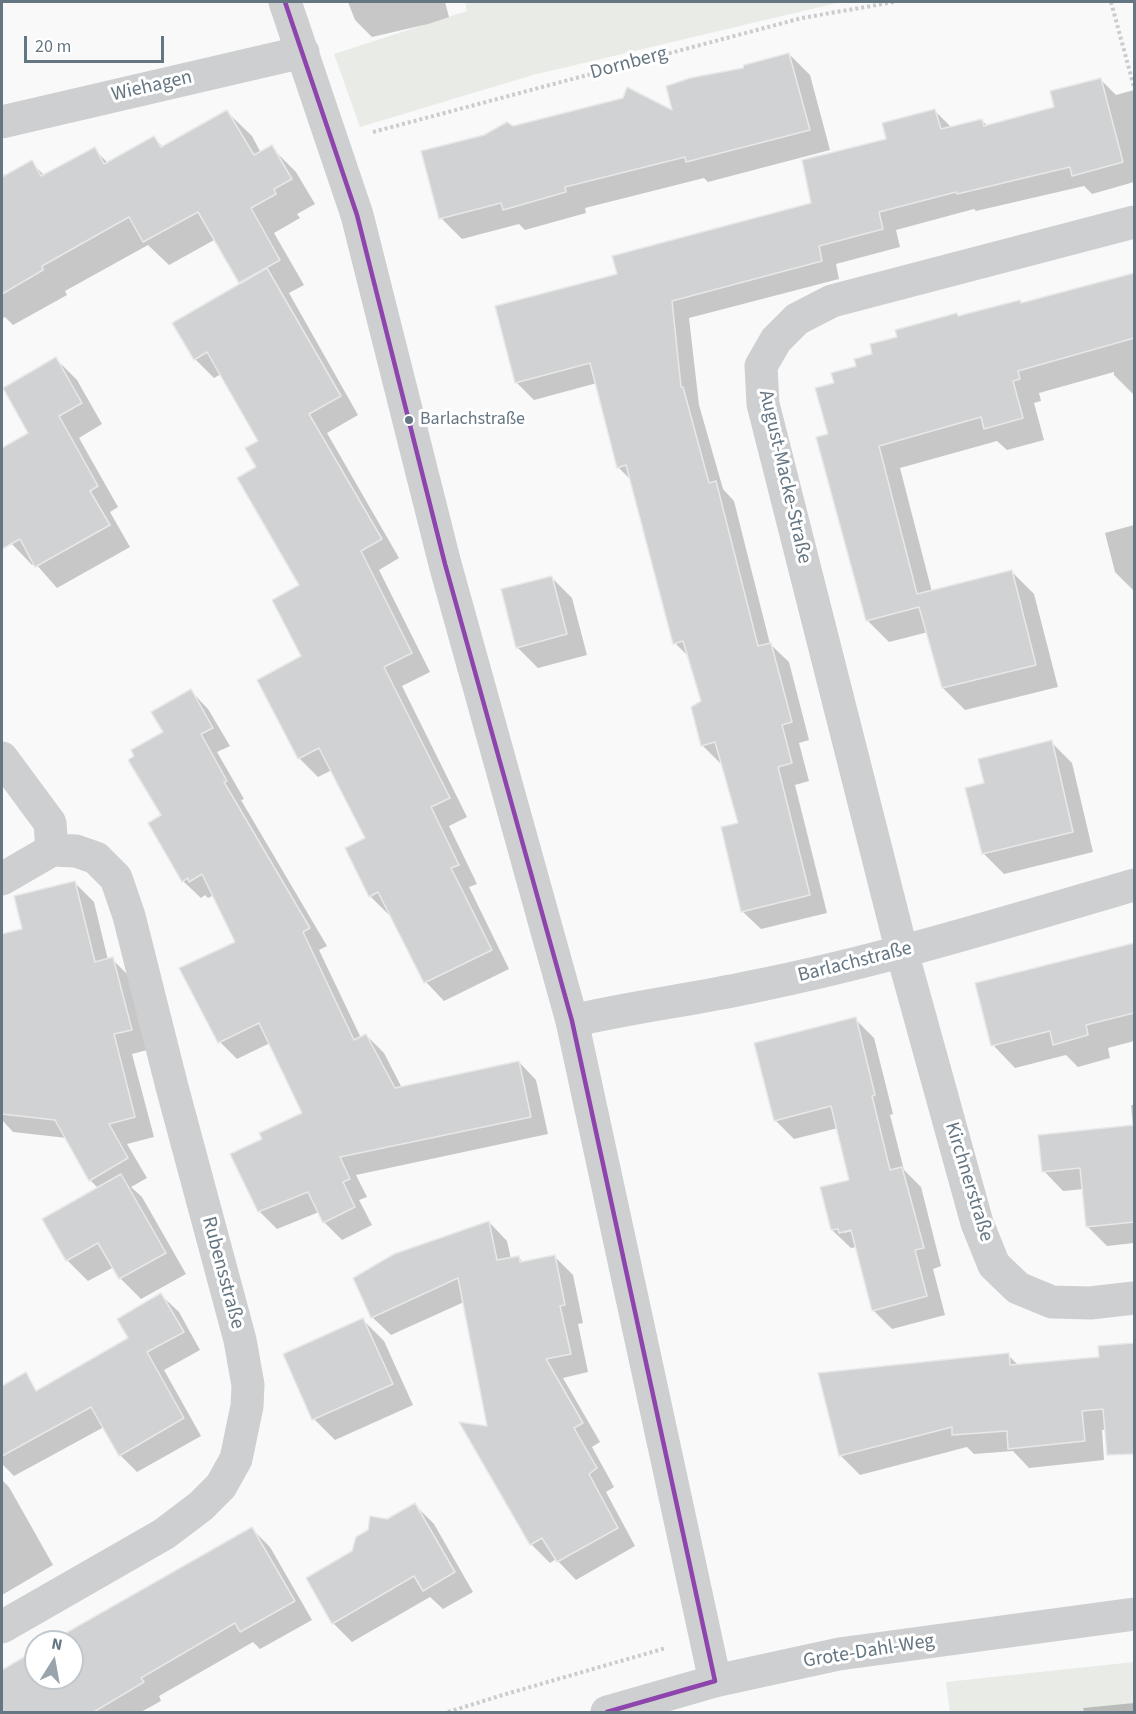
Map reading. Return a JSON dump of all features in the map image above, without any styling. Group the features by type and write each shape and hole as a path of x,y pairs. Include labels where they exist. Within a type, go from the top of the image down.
{"street":[{"path":"285,2 357,215 445,564 572,1021 715,1681"},
{"name":"Wiehagen","path":"2,122 303,52"},
{"name":"August-Macke-Straße","path":"902,952 763,404 761,366 776,340 797,319 832,301 1134,222"},
{"path":"2,758 50,823 52,850 2,879"},
{"name":"Rubensstraße","path":"2,1627 164,1534 201,1506 221,1486 236,1459 247,1407 248,1385 240,1340 171,1087 129,916 116,878 96,858 76,851 52,850"},
{"name":"Barlachstraße","path":"572,1021 603,1013 751,987 902,952 1134,885"},
{"name":"Kirchnerstraße","path":"902,952 978,1222 994,1265 1018,1288 1052,1302 1090,1303 1134,1298"},
{"name":"Grote-Dahl-Weg","path":"607,1713 715,1681 839,1654 1134,1614"}],"path":[{"name":"Dornberg","path":"366,134 802,18 894,2"},
{"path":"1111,2 1134,87"}],"shaded area":[{"path":"465,2 841,2 533,75 360,127 334,54 467,11"},
{"path":"1134,1662 1134,1712 950,1712 946,1682"}],"building":[{"path":"789,53 810,130 686,162 685,157 565,187 566,192 503,210 501,203 439,219 421,151 484,135 507,122 513,126 623,98 627,87 672,110 666,86 690,78 743,68 744,65"},
{"path":"1101,78 1123,162 1072,176 1070,167 957,194 956,192 879,212 883,229 819,246 822,261 672,301 681,387 683,387 709,483 716,481 758,646 771,643 792,722 782,725 792,763 778,767 810,895 741,912 721,827 738,823 715,742 701,746 691,707 701,701 683,641 673,644 626,465 617,468 590,363 515,383 495,306 617,274 612,256 811,203 802,160 886,139 882,123 935,109 941,129 982,119 984,126 1054,107 1050,91"},
{"path":"227,110 254,155 272,145 292,179 274,189 276,194 251,208 280,260 239,283 198,212 143,242 129,217 42,266 43,270 2,294 2,177 32,160 41,176 95,147 104,164 154,136 161,147"},
{"path":"267,268 341,396 309,414 382,539 361,551 412,653 384,667 450,798 431,807 459,865 451,868 492,950 424,983 378,892 369,897 345,848 365,838 319,748 298,759 257,680 301,656 272,600 299,585 237,478 256,467 245,448 258,441 207,352 194,360 172,323"},
{"path":"1134,273 1134,338 1018,371 1020,379 1013,381 1023,418 984,429 981,417 879,446 917,594 1012,570 1036,665 942,688 919,607 866,621 816,437 828,434 815,388 834,383 831,373 856,366 854,359 872,354 870,344 897,337 895,330 957,313 958,316 1020,300 1021,303"},
{"path":"56,357 82,403 59,416 98,486 90,491 110,525 35,567 20,539 2,549 2,448 28,433 3,388"},
{"path":"552,576 567,634 516,648 501,589"},
{"path":"191,689 213,728 201,734 227,781 224,782 310,928 303,932 354,1040 366,1034 395,1088 519,1061 531,1117 340,1157 350,1179 343,1182 355,1207 323,1223 308,1192 258,1212 230,1154 262,1139 259,1133 302,1113 259,1023 218,1043 179,968 235,942 202,874 189,882 188,878 182,882 148,823 161,815 128,760 134,756 131,750 163,732 151,712"},
{"path":"1052,740 1073,832 982,854 965,788 984,783 978,759"},
{"path":"75,881 95,962 113,957 132,1030 114,1034 135,1117 109,1124 128,1158 89,1181 55,1120 2,1114 2,934 22,929 14,896"},
{"path":"1134,943 1134,1013 1086,1025 1088,1035 1053,1045 1050,1031 991,1046 975,983"},
{"path":"856,1017 890,1170 902,1167 924,1248 915,1250 927,1296 872,1311 851,1230 839,1233 838,1229 831,1230 820,1187 849,1180 831,1106 774,1121 754,1043"},
{"path":"1134,1125 1134,1222 1086,1227 1080,1168 1042,1172 1038,1135"},
{"path":"121,1174 166,1253 119,1279 98,1243 66,1261 42,1219"},
{"path":"489,1221 497,1260 519,1256 520,1262 555,1255 565,1305 560,1306 571,1354 546,1359 583,1423 574,1428 597,1468 589,1474 618,1528 557,1562 542,1538 530,1545 459,1422 487,1426 458,1278 371,1318 353,1278 394,1254"},
{"path":"161,1293 184,1332 147,1352 184,1418 119,1456 91,1407 2,1456 2,1386 26,1372 36,1391 128,1338 117,1319"},
{"path":"363,1318 393,1384 312,1420 283,1354"},
{"path":"1134,1343 1134,1454 1107,1455 1103,1409 1082,1411 1085,1441 1008,1449 1007,1431 952,1435 952,1427 839,1456 818,1373 1009,1353 1010,1365 1099,1357 1098,1346"},
{"path":"415,1503 455,1572 423,1591 414,1576 332,1624 306,1578 352,1551 356,1537 368,1530 370,1516 387,1519"},
{"path":"252,1527 295,1601 240,1632 235,1623 141,1678 144,1682 92,1713 2,1713 2,1670 24,1657 24,1690 84,1690 84,1630 71,1630"}],"transit line":[{"path":"285,2 357,215 445,564 572,1021 715,1681"},
{"path":"607,1712 715,1681"}],"place":[{"name":"Barlachstraße","path":"409,420"}]}
